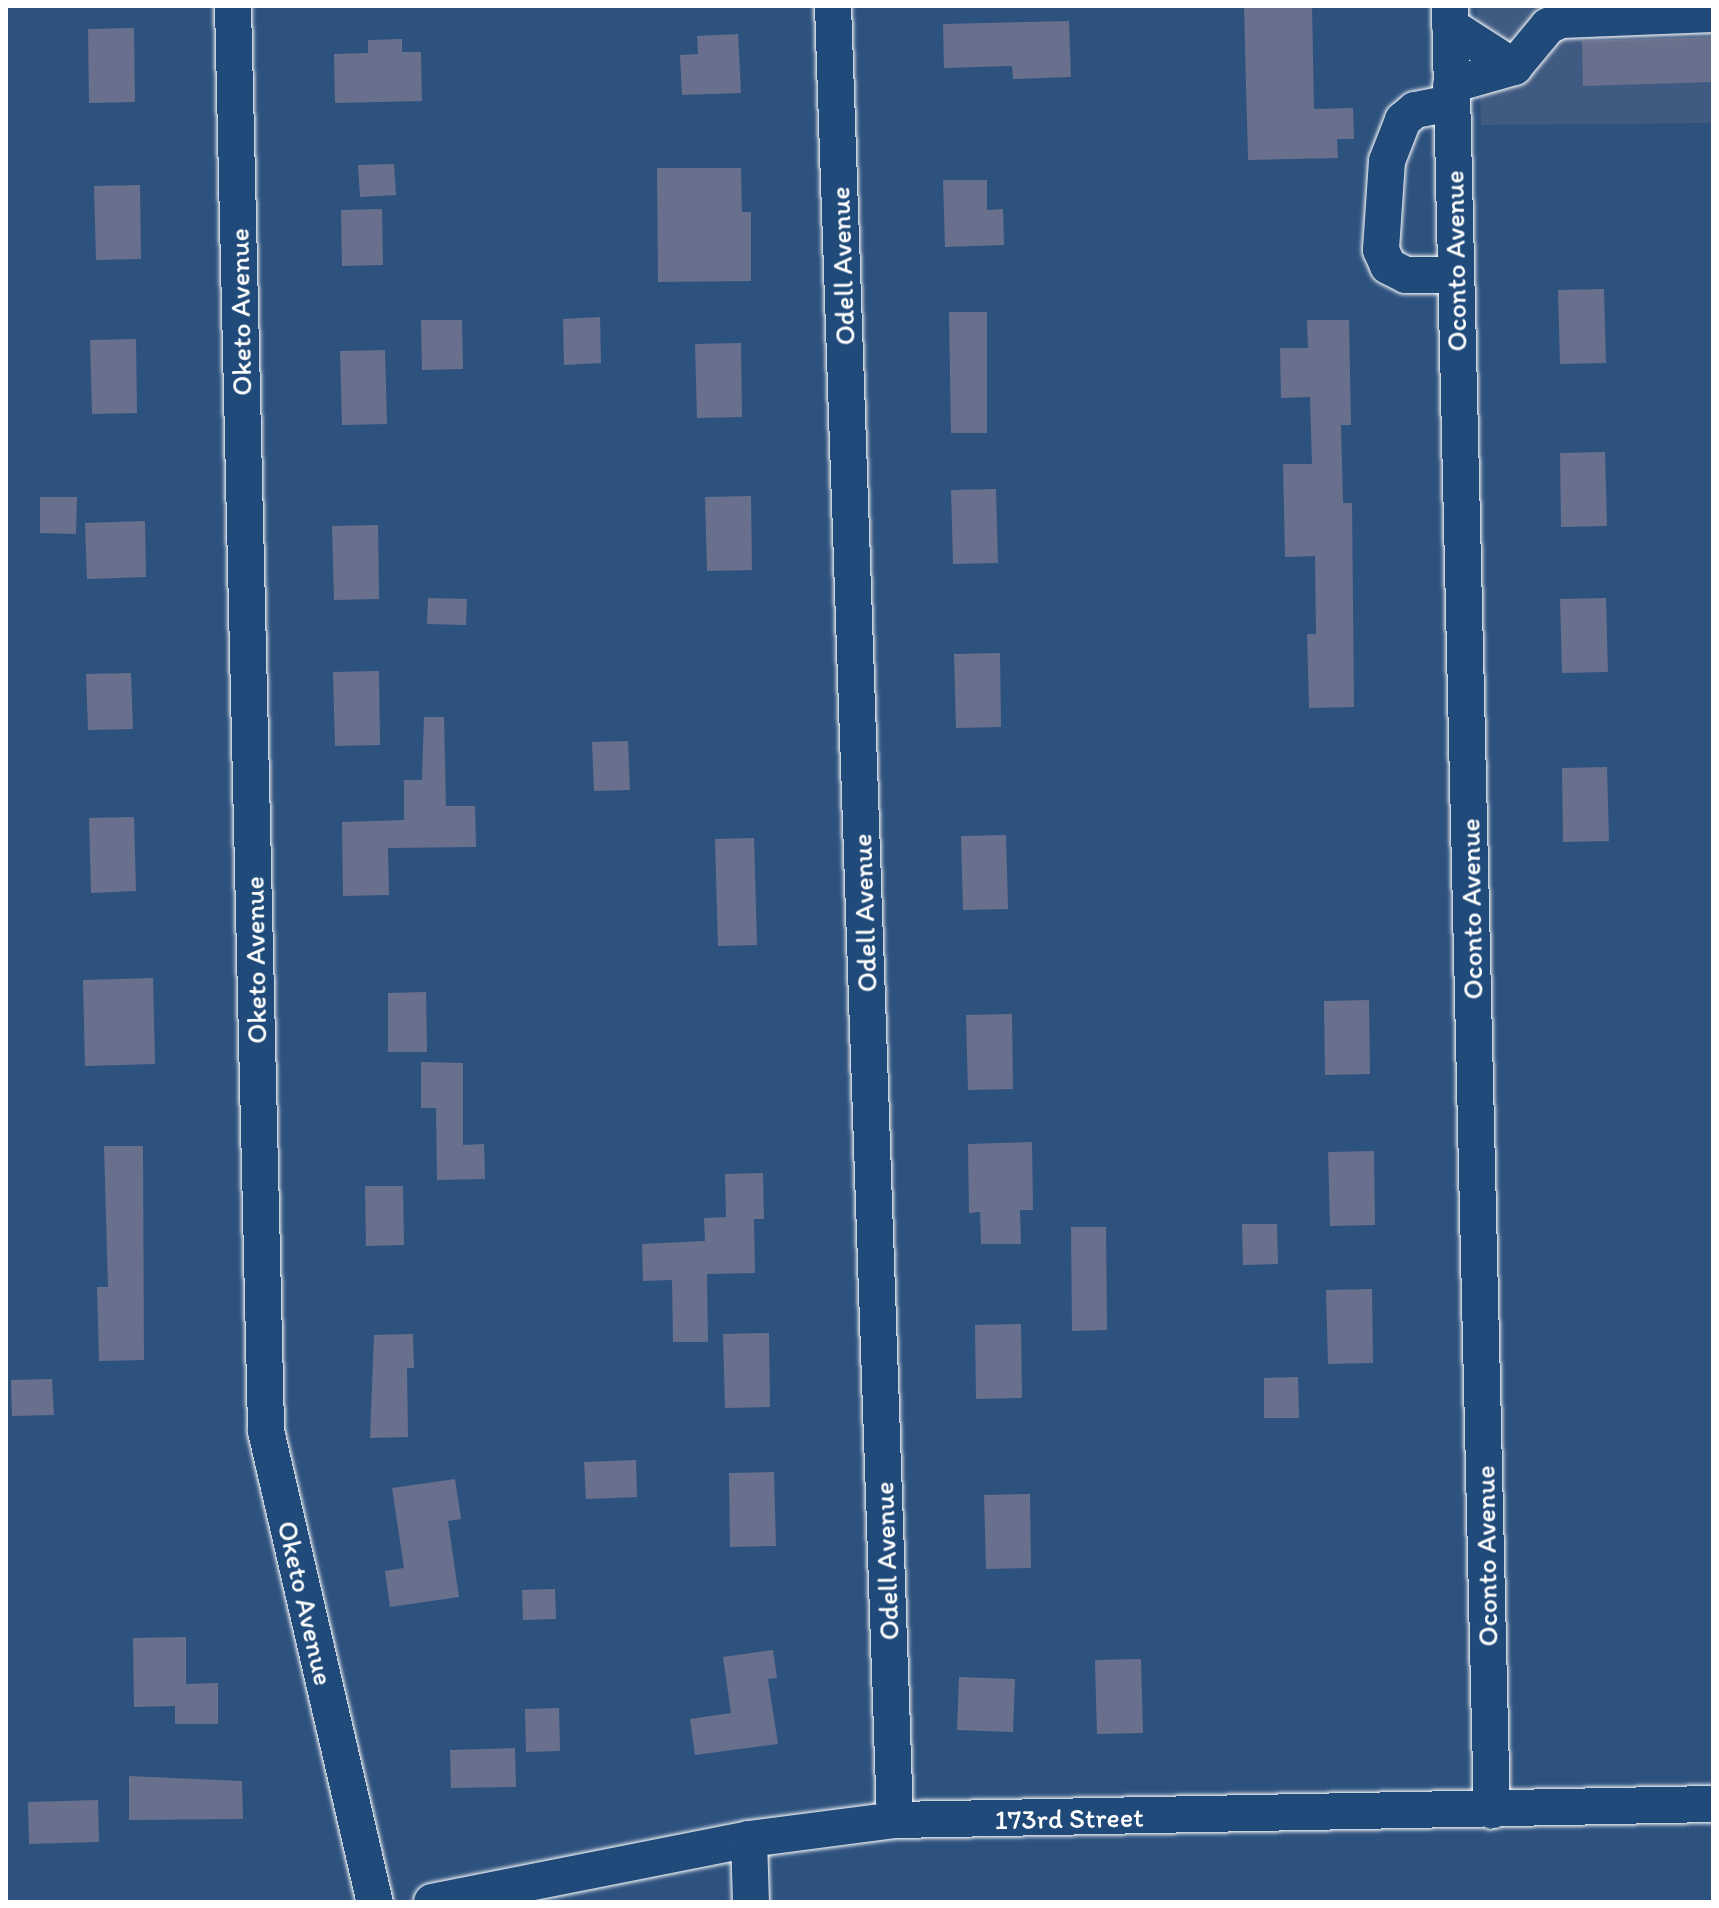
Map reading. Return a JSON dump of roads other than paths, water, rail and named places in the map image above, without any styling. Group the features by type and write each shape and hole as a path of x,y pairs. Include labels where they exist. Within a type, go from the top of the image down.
{"street":[{"name":"Oketo Avenue","path":"233,6 266,1431 375,1902"},
{"name":"Odell Avenue","path":"833,6 895,1820"},
{"path":"1455,275 1406,275 1388,266 1381,250 1387,161 1403,120 1415,110 1514,67 1548,26 1561,20 1713,14"},
{"path":"1450,16 1514,67"},
{"name":"Oconto Avenue","path":"1450,16 1492,1811"},
{"name":"173rd Street","path":"432,1902 749,1839 895,1820 1492,1811 1713,1804"},
{"path":"749,1839 751,1902"}]}
